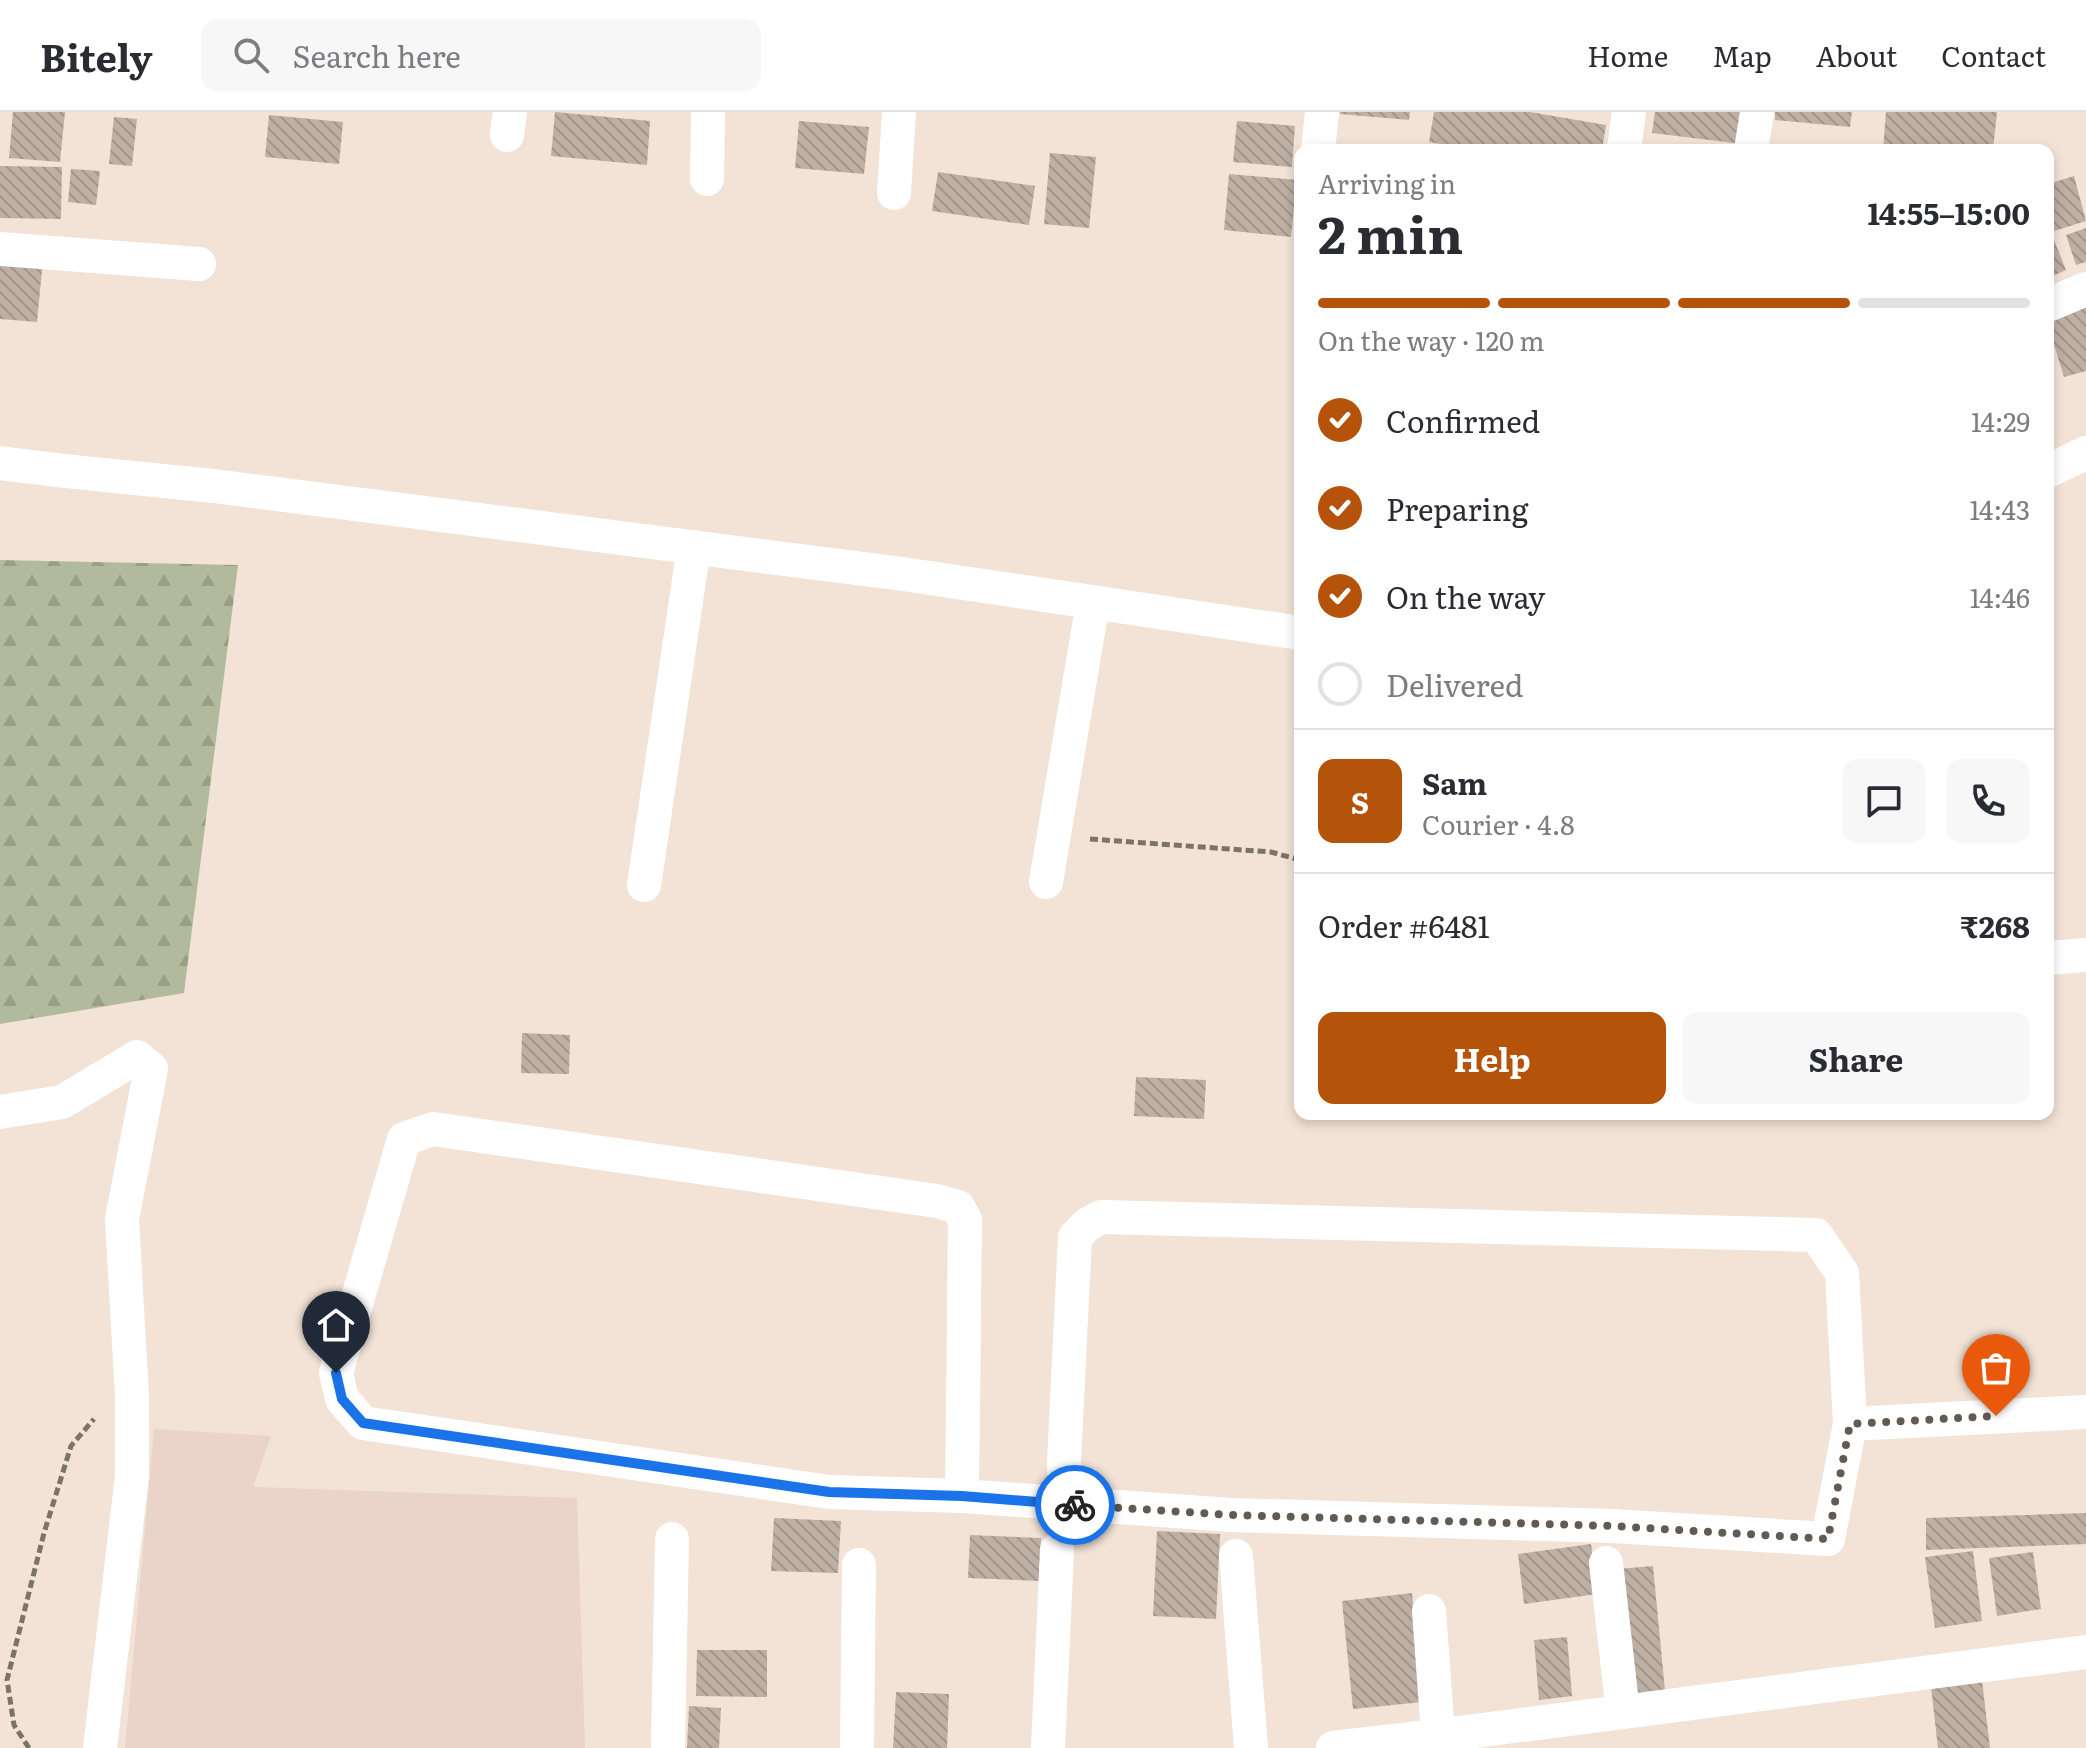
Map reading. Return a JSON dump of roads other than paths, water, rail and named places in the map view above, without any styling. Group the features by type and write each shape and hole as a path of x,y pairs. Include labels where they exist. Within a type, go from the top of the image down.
{"street":[{"path":"707,179 708,112"},
{"path":"894,193 899,112"},
{"path":"1319,144 1322,112"},
{"path":"1625,144 1629,112"},
{"path":"1752,144 1757,112"},
{"path":"0,249 199,264"},
{"path":"2054,302 2086,289"},
{"path":"2054,468 2086,453"},
{"path":"0,463 227,488 903,574 1294,632"},
{"path":"644,885 694,547"},
{"path":"1046,882 1093,602"},
{"path":"2054,958 2086,955"},
{"path":"0,1112 62,1102 137,1057 151,1069 122,1219 132,1397 132,1476 100,1748"},
{"path":"962,1496 965,1220 958,1207 937,1201 433,1129 404,1139 336,1373 342,1399 363,1423 829,1492 962,1496 1065,1504 1231,1515 1612,1526 1828,1539 1850,1424 1842,1273 1816,1235 1101,1217 1075,1237 1064,1462 1065,1504"},
{"path":"1850,1424 2086,1412"},
{"path":"668,1748 672,1539"},
{"path":"1048,1748 1057,1550"},
{"path":"1236,1556 1251,1748"},
{"path":"1606,1563 1623,1712"},
{"path":"857,1748 859,1565"},
{"path":"1429,1611 1438,1742"},
{"path":"1333,1748 1438,1742 1623,1712 2086,1652"}]}
